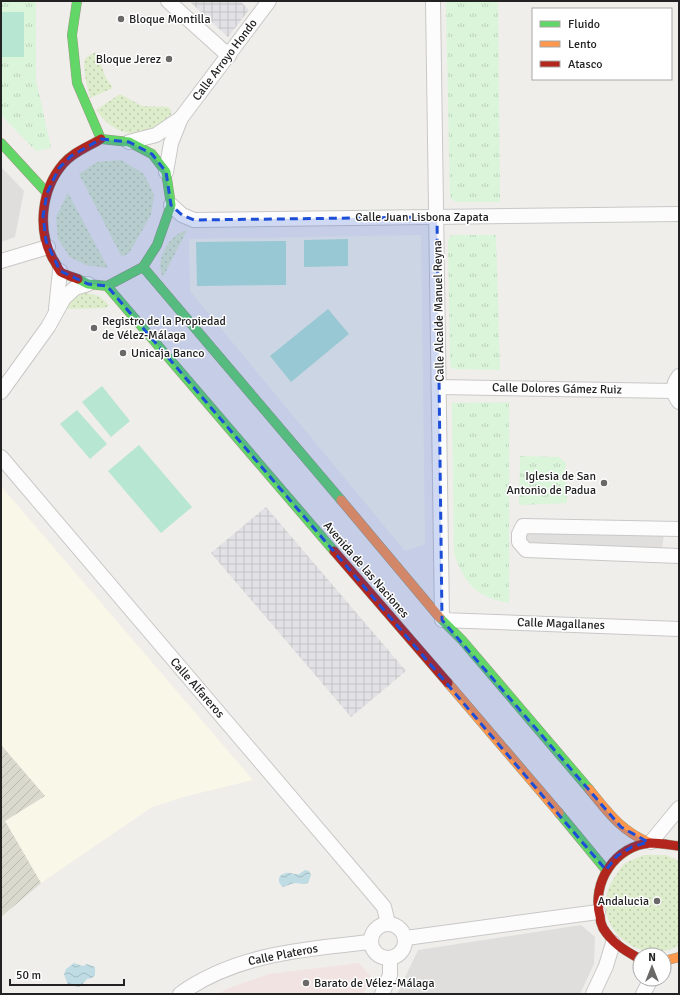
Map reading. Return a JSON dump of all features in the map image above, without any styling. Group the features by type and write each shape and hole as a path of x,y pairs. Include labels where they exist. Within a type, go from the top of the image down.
{"street":[{"path":"77,1 72,35 77,83 100,139"},
{"path":"168,1 229,56"},
{"name":"Calle Alcalde Manuel Reyna","path":"433,1 440,387 442,620"},
{"name":"Calle Arroyo Hondo","path":"166,172 171,144 181,118 229,56 264,3"},
{"name":"Calle Arroyo Hondo","path":"129,142 156,135 181,118"},
{"path":"55,313 60,271 46,241 42,216 47,193 59,168 70,156 100,139 129,142 152,154 166,172 171,205 165,226 157,245 144,267 107,286 88,284 60,271"},
{"path":"1,143 47,193"},
{"name":"Calle Juan Lisbona Zapata","path":"171,205 182,215 194,220 679,214"},
{"path":"1,261 48,247"},
{"path":"144,267 442,620 462,640 622,827 634,836 650,842"},
{"path":"1,392 48,327 64,298 75,288 88,284"},
{"name":"Avenida de las Naciones","path":"107,286 606,870"},
{"path":"676,397 674,385 679,376"},
{"name":"Calle Dolores Gámez Ruiz","path":"440,387 676,397"},
{"name":"Calle Alfareros","path":"1,457 384,907 388,923"},
{"path":"679,529 523,526 519,534 519,542 526,550 679,556"},
{"name":"Calle Magallanes","path":"442,620 679,629"},
{"path":"650,842 679,808"},
{"path":"632,956 613,943 603,929 598,912 597,898 600,884 606,870 617,856 632,847 650,842 664,842 679,846"},
{"path":"406,938 598,912"},
{"path":"388,923 400,928 406,938 405,945 401,953 390,958 377,954 370,942 372,934 377,928 388,923"},
{"name":"Calle Plateros","path":"180,994 192,986 224,970 256,958 298,950 370,942"},
{"path":"593,994 606,966 613,943"},
{"path":"382,994 390,975 390,958"}],"highlighted area":[{"path":"101,139 129,142 152,154 166,172 171,205 182,215 194,220 437,217 442,620 621,827 648,842 632,847 617,856 606,870 107,286 88,284 60,271 46,241 43,216 47,193 59,168 71,156"}],"shaded area":[{"path":"189,1 240,1 249,10 228,37"},
{"path":"1,167 24,191 15,237 1,242"},
{"path":"421,235 425,544 405,551 190,291 189,239"},
{"path":"1,486 253,780 187,796 152,807 41,883 5,821 45,796 1,745"},
{"path":"266,507 406,671 351,717 211,553"},
{"path":"525,529 664,532 662,551 525,546"},
{"path":"1,745 45,796 5,821 41,883 1,917"},
{"path":"581,925 595,937 594,964 580,994 397,994 418,950"},
{"name":"Barato de Vélez-Málaga","path":"359,963 371,977 363,994 219,994 226,989 269,974"}],"green space":[{"path":"1,1 36,1 36,80 51,148 36,151 1,115"},
{"path":"448,1 498,1 500,202 456,202 450,198 446,4"},
{"path":"1,12 24,12 24,57 2,57"},
{"path":"96,52 106,78 113,88 90,98 84,63 86,58"},
{"path":"120,94 142,106 168,107 171,110 171,117 161,125 141,133 122,131 113,127 104,120 96,110"},
{"path":"121,160 144,174 154,195 151,215 129,253 122,257 79,174 97,162"},
{"path":"68,193 108,268 86,265 70,257 58,239 56,217"},
{"path":"187,230 163,277 160,263 165,249 174,237"},
{"path":"452,235 496,235 500,370 454,369 450,366 448,240"},
{"path":"348,239 348,266 304,267 304,240"},
{"path":"286,241 286,285 197,286 196,242"},
{"path":"87,293 99,296 109,305 106,308 68,309 66,307 79,294"},
{"path":"328,309 349,334 291,382 270,356"},
{"path":"102,386 130,421 111,437 82,402"},
{"path":"509,402 509,603 488,597 473,587 462,573 454,553 452,403"},
{"path":"77,410 107,444 90,459 60,424"},
{"path":"139,445 192,507 161,533 108,471"},
{"path":"520,456 559,457 566,463 567,503 519,505"},
{"path":"644,855 666,855 679,861 679,946 672,948 638,947 630,944 618,934 609,921 606,906 608,890 622,866 629,861"}],"water":[{"path":"305,870 309,871 311,875 308,883 294,883 283,887 279,881 281,875 283,874 299,874"},
{"path":"74,963 83,966 87,964 95,967 95,975 92,978 87,979 80,987 68,985 64,974 66,969"}],"traffic: fast":[{"path":"77,1 72,35 77,83 101,139"},
{"path":"78,279 88,284 107,286 143,267 157,245 171,205 166,172 152,154 129,142 101,139"},
{"path":"1,143 47,193"},
{"path":"143,267 341,500"},
{"path":"107,286 334,551"},
{"path":"440,618 462,640 589,789"},
{"path":"559,813 606,870"}],"traffic: slow":[{"path":"341,500 440,618"},
{"path":"448,683 559,813"},
{"path":"589,789 615,820 630,832 648,842"},
{"path":"672,959 679,957"}],"traffic: jam":[{"path":"78,279 61,272 53,259 45,236 43,223 44,210 50,186 63,164 76,153 101,139"},
{"path":"334,551 448,683"},
{"path":"632,954 615,942 602,926 598,903 599,891 603,879 617,858 638,845 651,843 679,846"}],"place":[{"name":"Bloque Montilla","path":"121,19"},
{"name":"Bloque Jerez","path":"169,59"},
{"name":"Registro de la Propiedad de Vélez-Málaga","path":"94,328"},
{"name":"Unicaja Banco","path":"123,353"},
{"name":"Iglesia de San Antonio de Padua","path":"604,483"},
{"name":"Andalucia","path":"657,901"},
{"name":"Barato de Vélez-Málaga","path":"306,983"}]}
